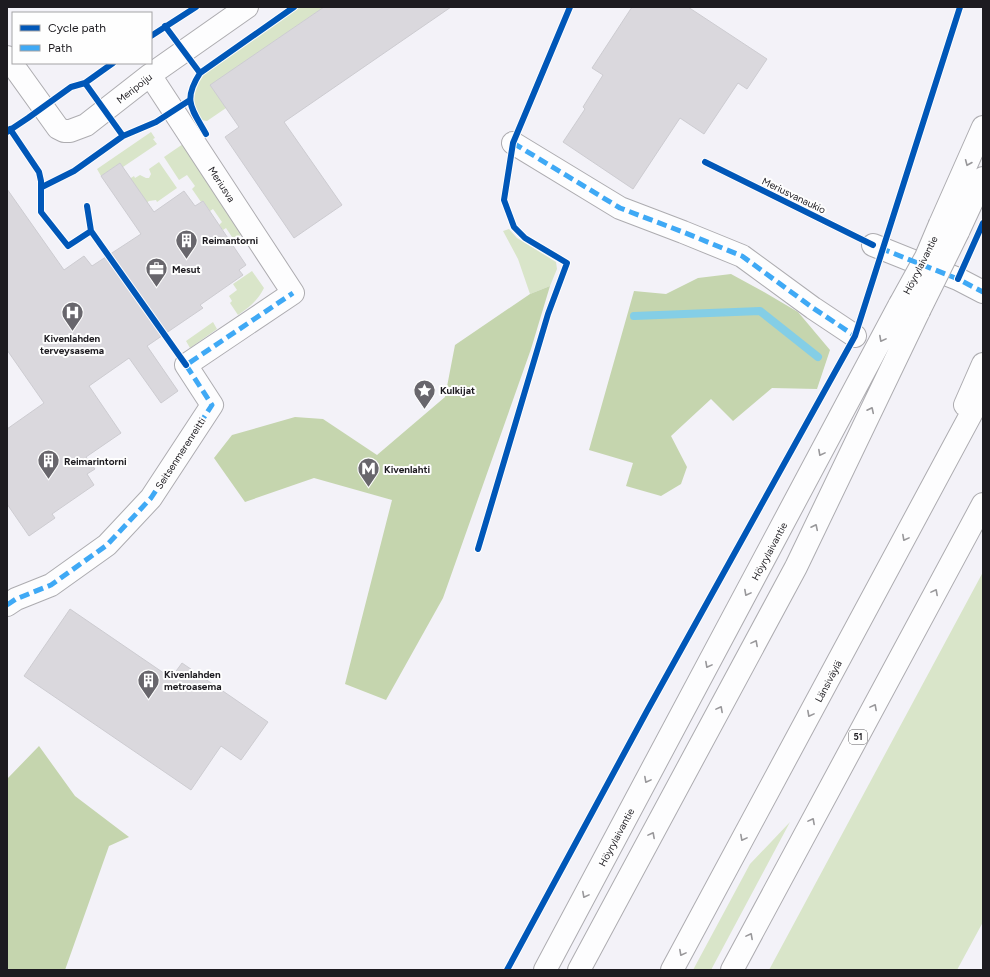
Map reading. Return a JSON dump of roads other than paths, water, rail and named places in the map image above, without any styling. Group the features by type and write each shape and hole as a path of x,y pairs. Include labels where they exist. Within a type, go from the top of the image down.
{"main road":[{"name":"Meripoiju","path":"7,58 58,128 64,131 70,131 86,125 150,75 247,7"},
{"name":"Meriusva","path":"150,75 293,293"},
{"name":"Höyrylaivantie","path":"949,228 983,127"},
{"path":"512,143 620,208 742,256 813,308 855,336"},
{"name":"Höyrylaivantie","path":"579,970 796,567 910,308 926,256 949,228 983,178"},
{"path":"873,245 958,279 983,292"},
{"name":"Seitsenmerenreitti","path":"7,605 16,599 51,584 107,545 151,498 212,404 186,365 293,293"},
{"name":"Höyrylaivantie","path":"545,970 910,308"},
{"path":"923,503 983,364"},
{"name":"Länsiväylä","path":"672,970 983,392"},
{"name":"51","path":"732,970 983,504"}],"waterway":[{"path":"634,316 760,311 818,357"}],"place":[{"name":"Reimantorni","path":"186,260"},
{"name":"Mesut","path":"157,288"},
{"name":"Kivenlahden terveysasema","path":"72,332"},
{"name":"Kulkijat","path":"424,410"},
{"name":"Reimarintorni","path":"49,480"},
{"name":"Kivenlahti","path":"368,488"},
{"name":"Kivenlahden metroasema","path":"148,700"}]}
